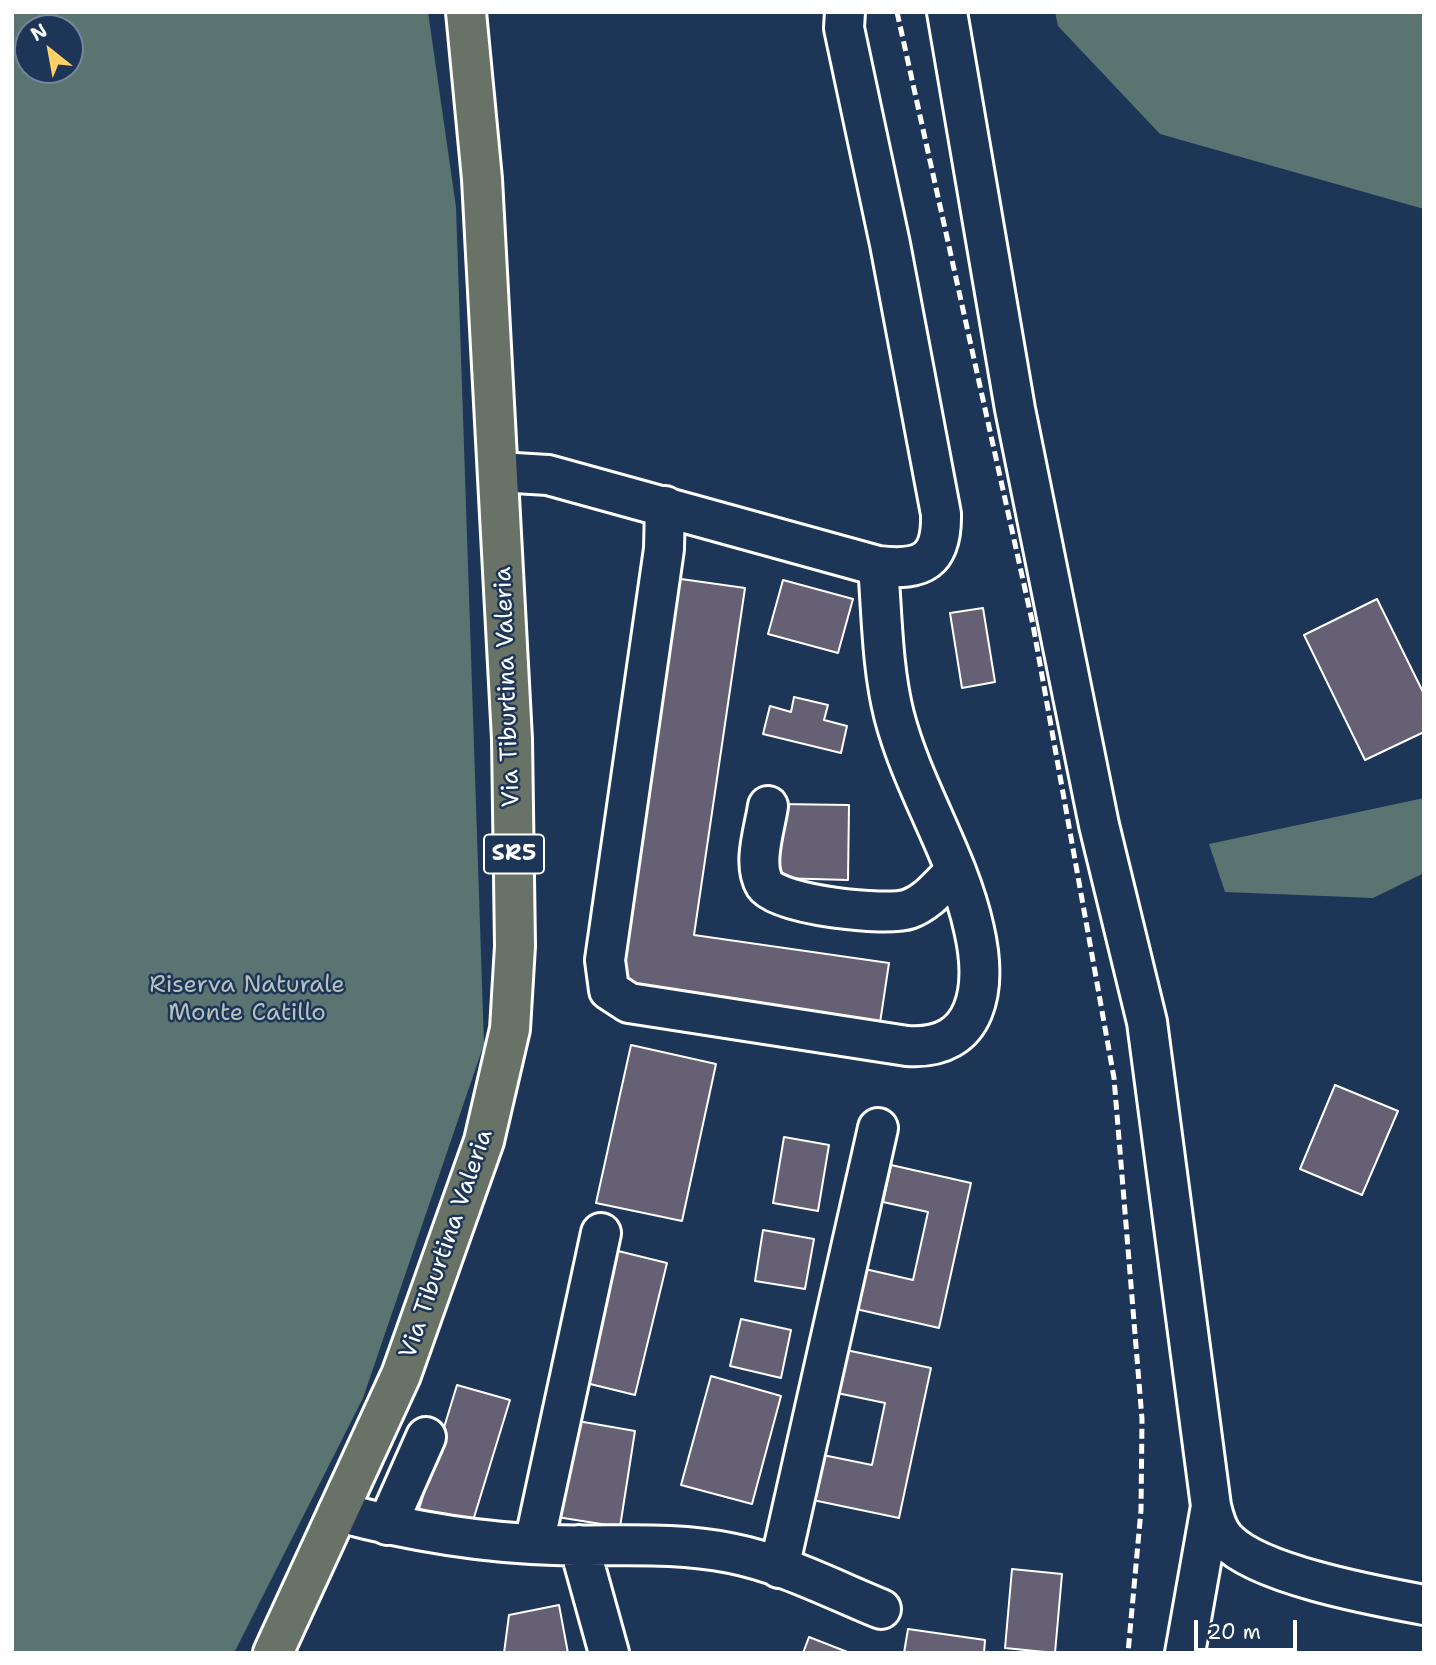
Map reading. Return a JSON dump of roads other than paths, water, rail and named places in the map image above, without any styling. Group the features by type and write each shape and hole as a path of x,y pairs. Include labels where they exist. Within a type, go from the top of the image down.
{"main road":[{"name":"Via Tiburtina Valeria","path":"274,1653 401,1375 475,1168 499,1088 510,1029 515,946 512,739 482,178 466,12"}],"street":[{"path":"498,472 548,475 878,566 907,568 928,560 940,542 941,514 890,244 844,29 845,12"},
{"path":"947,12 1015,409 1098,825 1147,1022 1211,1506 1222,1535 1244,1554 1341,1589 1424,1605"},
{"path":"665,506 664,549 605,960 609,990 629,1003 907,1046 943,1043 967,1026 974,1006 978,976 974,928 907,757 893,712 878,566"},
{"path":"768,806 760,868 766,886 782,897 873,911 906,910 933,894 954,872"},
{"path":"779,1567 878,1128"},
{"path":"534,1544 601,1233"},
{"path":"387,1525 426,1437"},
{"path":"1185,1653 1211,1506"},
{"path":"338,1513 465,1539 534,1544 697,1548 742,1556 779,1567 881,1609"},
{"path":"579,1545 609,1653"}],"railway":[{"path":"897,12 1033,625 1114,1078 1142,1419 1141,1510 1128,1653"}],"park label":[{"name":"Riserva Naturale Monte Catillo","path":"247,1000"}]}
